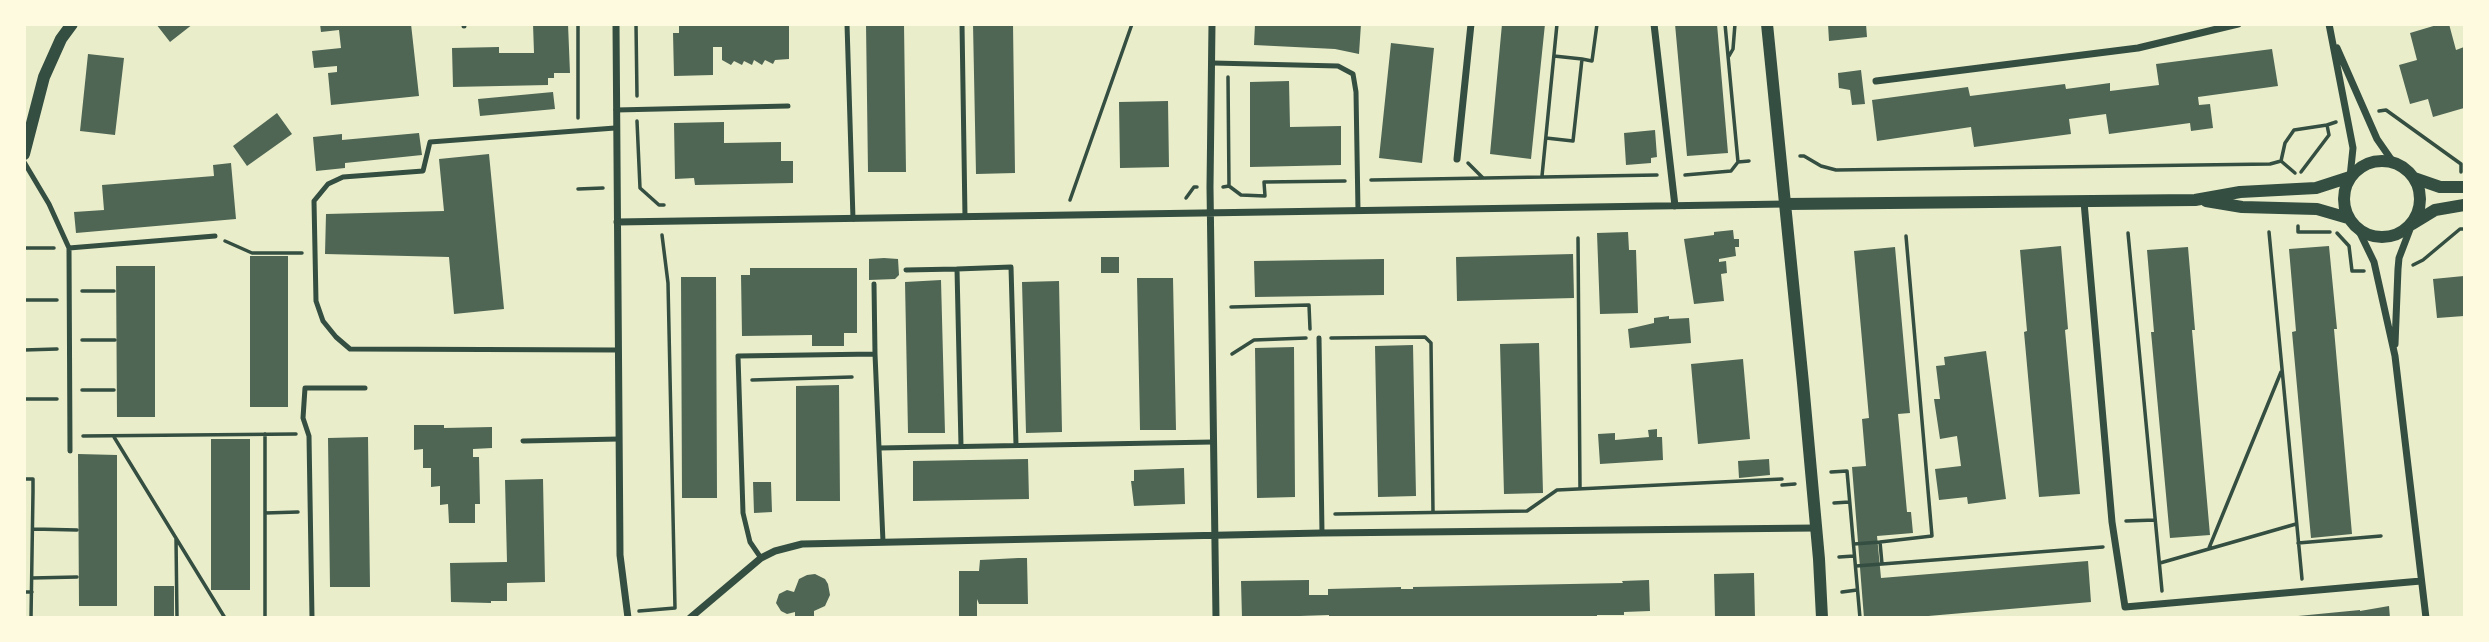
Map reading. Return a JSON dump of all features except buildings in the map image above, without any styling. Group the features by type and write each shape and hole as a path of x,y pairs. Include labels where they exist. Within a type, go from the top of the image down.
{"street":[{"path":"24,154 44,77 61,39 72,24"},
{"path":"616,24 620,555 628,618"},
{"path":"1212,24 1210,214 1216,618"},
{"path":"1457,159 1471,24"},
{"path":"1654,24 1675,206"},
{"path":"1768,24 1816,527 1822,618"},
{"path":"1876,81 2138,48 2238,24"},
{"path":"2329,24 2353,148 2350,177 2343,199 2348,218 2359,231 2374,262 2395,356 2426,618"},
{"path":"2331,35 2377,139 2393,162"},
{"path":"2195,200 2240,191 2316,188 2350,177 2368,163 2380,161 2393,162 2405,168 2414,178 2421,199 2399,258 2395,356"},
{"path":"2414,178 2440,187 2463,183"},
{"path":"617,222 2195,200 2242,207 2317,209 2348,218"},
{"path":"2084,202 2112,522 2125,607 2421,581"},
{"path":"2359,231 2371,237 2396,235 2435,211 2465,205"},
{"path":"690,618 761,558 775,551 802,544 1322,533 1816,527"}],"lane":[{"path":"847,24 853,219"},
{"path":"962,24 965,217"},
{"path":"1213,64 1338,66 1353,74 1356,92 1358,211"},
{"path":"616,110 788,106"},
{"path":"615,128 430,142 423,171 343,177 328,184 314,201 316,301 323,321 350,349 617,350"},
{"path":"24,162 50,204 69,248 70,451"},
{"path":"69,248 215,236"},
{"path":"906,270 1011,267 1016,444"},
{"path":"957,269 961,446"},
{"path":"874,284 874,354 883,542"},
{"path":"1320,338 1322,533"},
{"path":"761,558 750,541 743,513 738,356 874,354"},
{"path":"312,618 309,436 303,418 305,388 365,388"},
{"path":"523,441 619,439"},
{"path":"879,448 1213,442"}],"path":[{"path":"578,24 578,131"},
{"path":"1070,200 1132,24"},
{"path":"1542,177 1557,24"},
{"path":"1554,57 1592,61 1597,24"},
{"path":"1218,187 1229,187 1241,195 1265,196 1264,182 1672,175 1731,171 1738,162 1725,24"},
{"path":"1728,58 1733,49 1735,24"},
{"path":"1546,138 1573,141 1581,60"},
{"path":"1227,63 1229,187"},
{"path":"2373,113 2386,110 2463,164 2463,183"},
{"path":"2281,161 2285,143 2294,130 2341,121"},
{"path":"2281,161 2298,177 2329,135 2327,125"},
{"path":"1800,156 1836,170 2196,166 2270,164 2281,161"},
{"path":"1738,162 1749,161"},
{"path":"578,189 603,188"},
{"path":"628,188 640,188"},
{"path":"2298,223 2298,232 2336,232 2349,246 2352,271 2370,271"},
{"path":"2409,268 2423,260 2460,229 2465,229"},
{"path":"2269,232 2303,591"},
{"path":"637,611 675,608 668,283 662,233"},
{"path":"2128,233 2163,603"},
{"path":"215,236 252,253 315,253"},
{"path":"1854,544 1931,536 1906,236"},
{"path":"1578,238 1580,489"},
{"path":"24,248 69,248"},
{"path":"77,291 114,291"},
{"path":"24,300 69,300"},
{"path":"1231,307 1309,305 1310,338 1254,340 1231,354"},
{"path":"1320,338 1425,337 1430,343 1433,512"},
{"path":"77,340 115,340"},
{"path":"24,350 70,349"},
{"path":"2209,548 2282,369"},
{"path":"739,380 852,377"},
{"path":"77,390 114,390"},
{"path":"24,399 70,399"},
{"path":"265,434 265,618"},
{"path":"71,436 309,436"},
{"path":"114,437 225,618"},
{"path":"1831,472 1847,471 1860,618"},
{"path":"1322,514 1527,511 1557,490 1782,478"},
{"path":"24,479 33,479 31,618"},
{"path":"1782,485 1795,484"},
{"path":"24,492 33,492"},
{"path":"1834,503 1850,502"},
{"path":"265,513 310,512"},
{"path":"2112,522 2155,520"},
{"path":"2160,563 2297,523"},
{"path":"33,529 77,530"},
{"path":"2298,543 2381,536"},
{"path":"176,538 177,618"},
{"path":"24,542 33,542"},
{"path":"1881,542 1882,564"},
{"path":"1855,566 2097,546 2115,548"},
{"path":"1839,557 1855,556"},
{"path":"32,578 77,577"},
{"path":"1842,592 1857,590"},
{"path":"24,592 32,592"}]}
